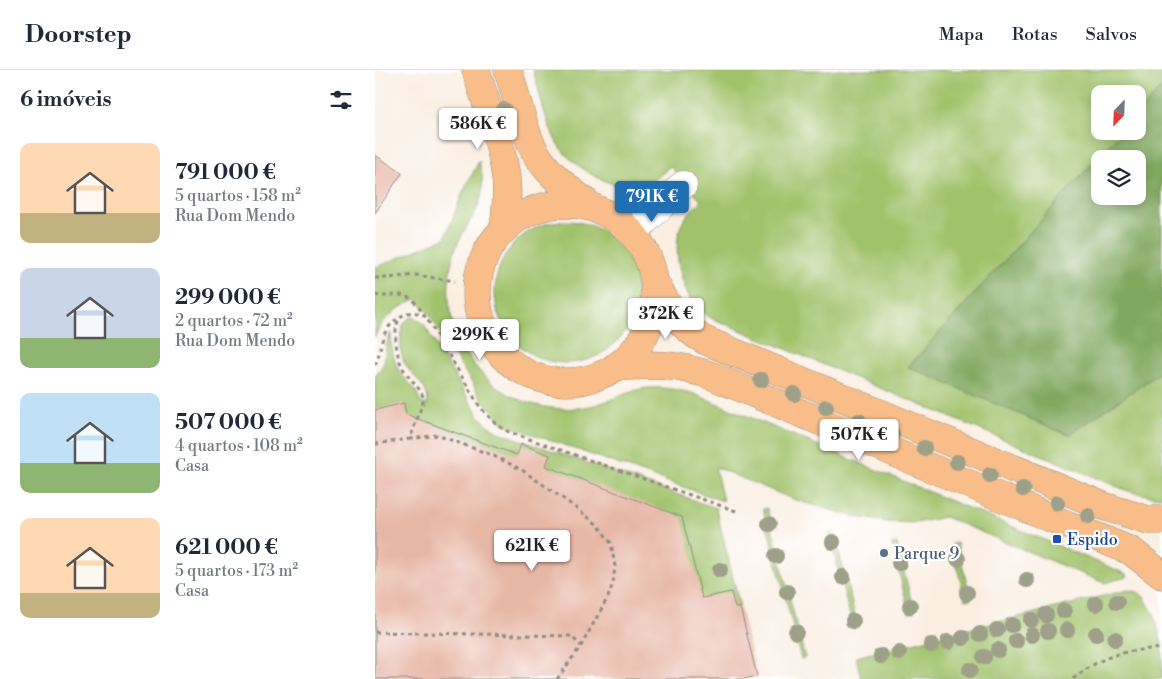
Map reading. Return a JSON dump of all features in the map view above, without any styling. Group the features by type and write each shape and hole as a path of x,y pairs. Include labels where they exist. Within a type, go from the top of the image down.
{"main road":[{"path":"476,70 502,155 506,177 507,198 504,228"},
{"path":"508,70 525,127 538,156 567,188 593,208"},
{"path":"655,283 654,308 647,330 634,351 615,367 591,378 565,382 552,380 527,372 516,366 496,348 479,313 477,287 479,274 488,249 504,228 524,214 546,206 578,204 593,208 614,218 632,233 647,256 655,283 675,317 688,330 704,340 1103,506 1148,520 1162,520"},
{"path":"615,367 657,364 686,368 715,377 1131,550 1162,575"}],"street":[{"path":"632,233 683,185"}],"path":[{"path":"375,278 415,275 455,281"},
{"path":"375,295 382,297 406,295 413,300 426,317 480,407 500,428 736,511"},
{"path":"375,365 383,334 391,324 403,314 410,312 426,317"},
{"path":"399,318 396,341 399,360 404,371 422,394 423,403 410,439"},
{"path":"375,444 437,435 492,455 521,470 575,507 597,525 611,543 615,566 613,583 608,597 581,646 557,679"},
{"path":"719,504 721,510"},
{"path":"375,632 571,636 581,646"},
{"path":"1073,679 1100,660 1115,654 1162,648"}],"green space":[{"path":"533,70 1162,70 1162,87 1146,105 1146,85 1091,85 1091,140 1114,140 1105,150 1091,150 1091,165 909,366 1068,435 1162,371 1162,497 1128,491 711,318 691,300 687,292 679,265 677,245 680,228 686,217 701,201 670,166 651,181 638,186 628,187 604,181 571,160 557,143 546,117"},
{"path":"1162,87 1162,371 1069,435 908,367 1091,165 1091,205 1146,205 1146,150 1105,150 1114,140 1146,140 1146,105"},
{"path":"479,161 482,191 475,214 462,234 452,260 449,284 450,308 456,331 465,352 479,370 496,386 516,398 540,406 557,408 591,406 646,388 666,388 692,393 1126,574 1127,577 1104,583 945,517 916,523 887,522 856,517 795,500 715,467 723,501 504,424 482,399 429,314 416,299 391,314 381,325 375,337 375,266 377,267 445,238 463,192"},
{"path":"566,221 580,222 593,226 616,242 632,265 636,278 636,306 632,319 616,342 593,358 580,362 566,363 552,362 539,358 516,342 500,319 496,306 495,292 496,278 500,265 516,242 539,226 552,222"},
{"path":"411,317 423,323 478,415 496,431 716,508 740,607 375,679 375,377 384,363 386,346 391,332 391,343 396,365 416,391 420,402 427,405 428,399 424,388 408,369 401,353 402,328"},
{"path":"767,508 805,658 801,659 763,509"},
{"path":"834,532 858,627 853,628 829,534"},
{"path":"897,543 914,612 909,613 892,544"},
{"path":"957,543 971,599 965,600 952,544"},
{"path":"1128,590 1138,592 1144,597 1154,614 1162,643 1162,679 861,679 856,657"}],"building":[{"path":"375,155 402,173 375,213"},
{"path":"404,403 406,414 517,455 521,444 550,455 546,466 682,517 702,598 731,592 735,608 740,607 757,676 743,679 375,679 375,410"}],"place":[{"name":"Espido","path":"1057,539"},
{"name":"Parque 9","path":"884,553"}]}
